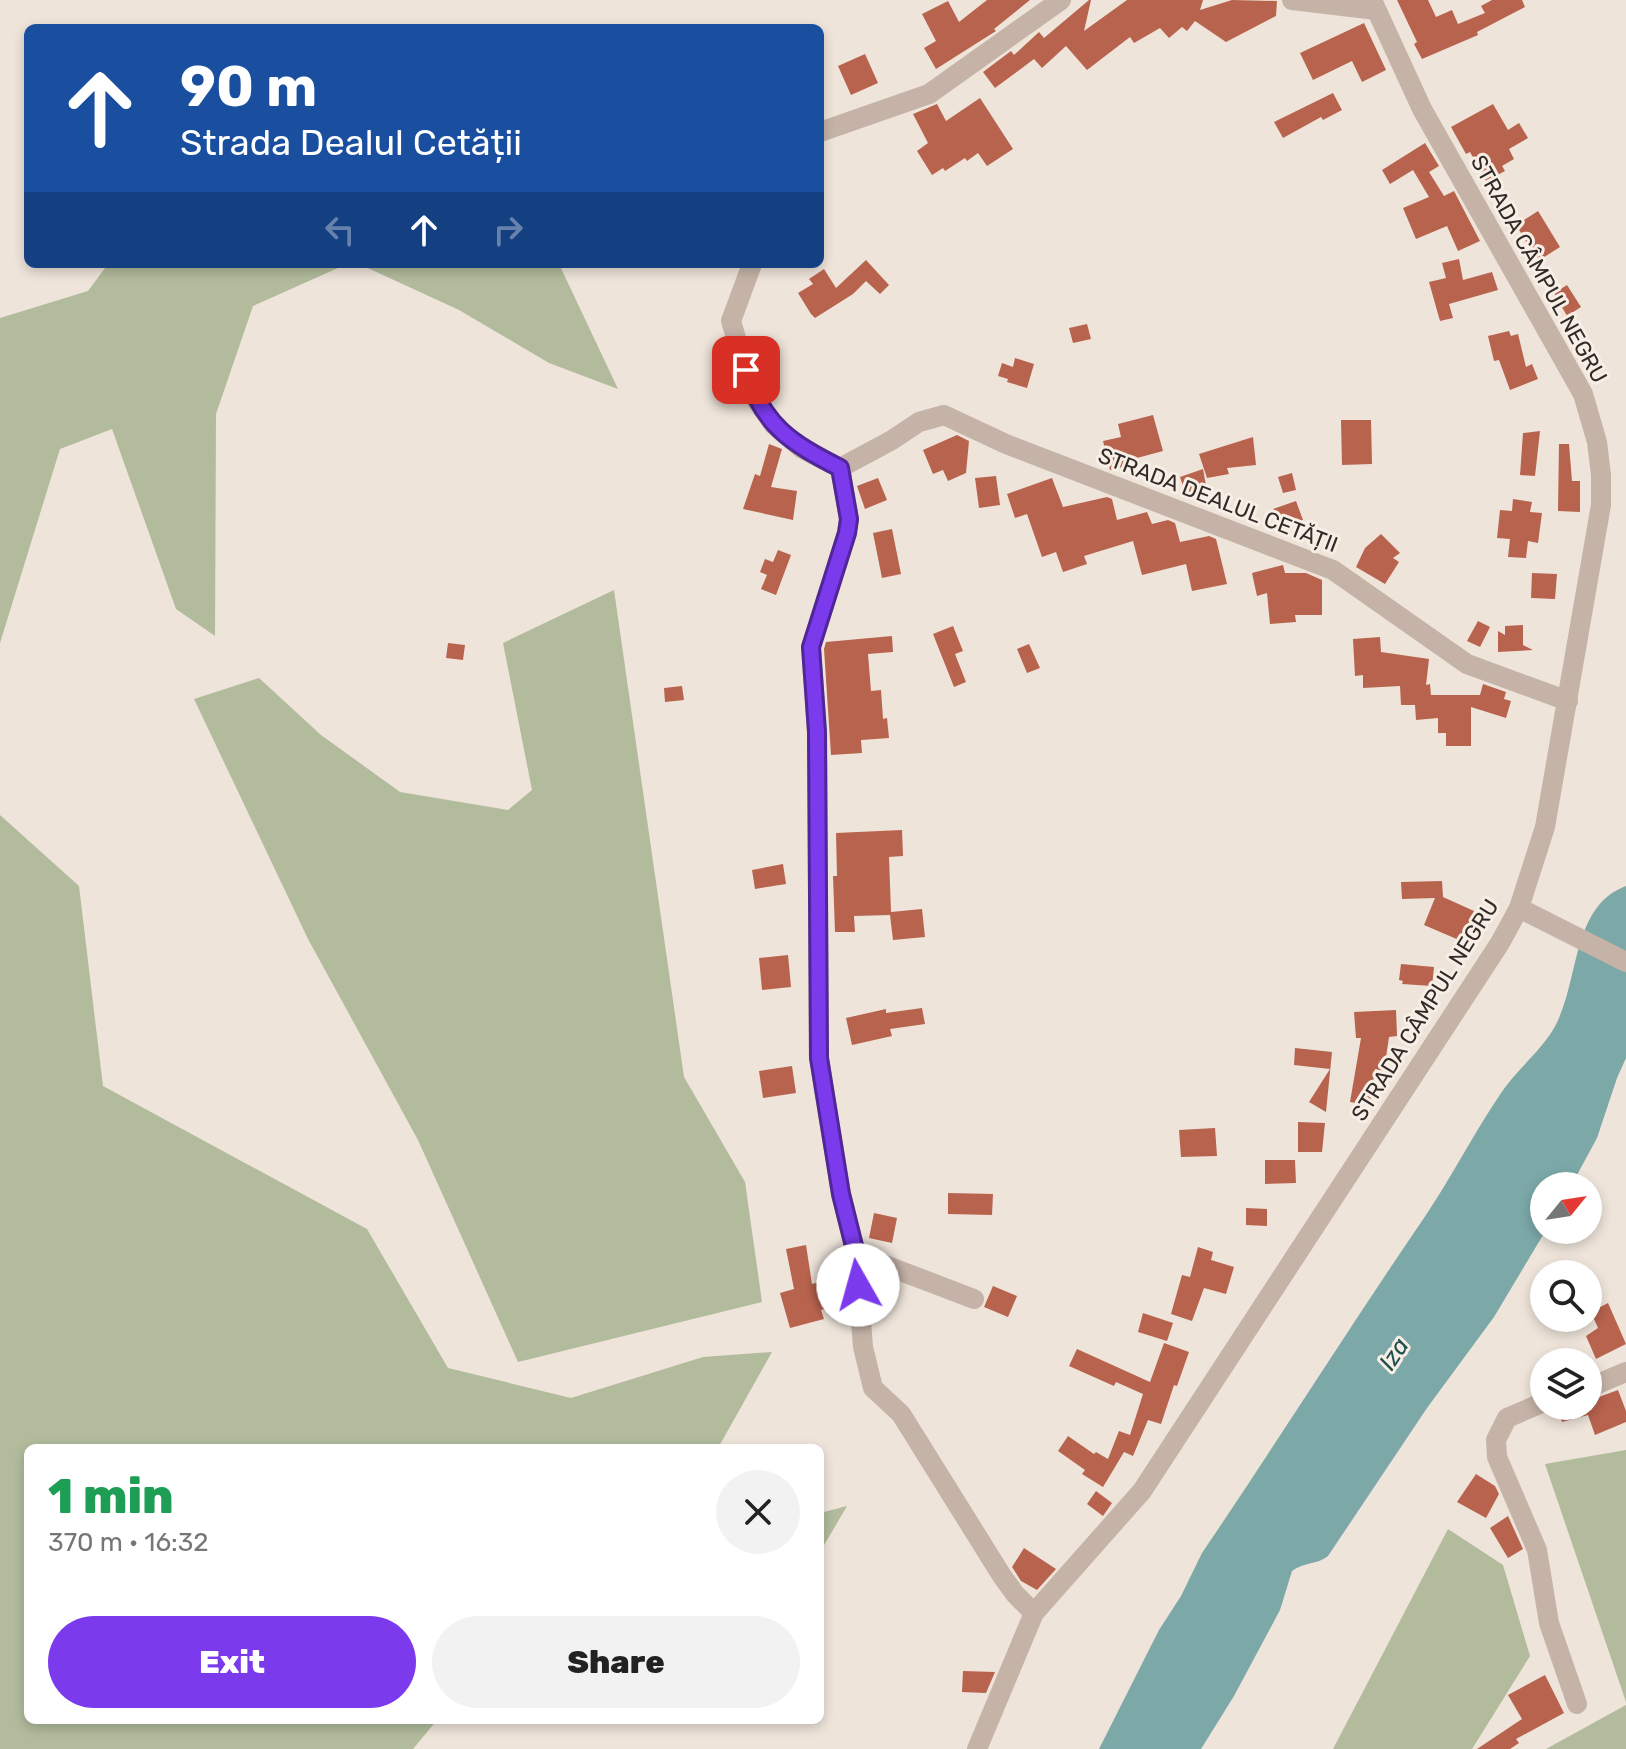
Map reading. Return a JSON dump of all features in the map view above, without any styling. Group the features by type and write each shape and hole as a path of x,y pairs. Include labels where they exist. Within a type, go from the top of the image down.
{"street":[{"path":"824,131 929,94 1061,0"},
{"path":"1292,0 1374,5"},
{"name":"STRADA CÂMPUL NEGRU","path":"977,1749 1034,1613 1142,1491 1500,943 1519,908 1545,827 1601,505 1595,427 1575,378 1422,109 1374,5"},
{"path":"751,268 731,321 753,395 774,425 792,440 840,468 849,519 811,647 817,732 819,1058 841,1194 856,1254 863,1347 873,1388 901,1414 1002,1576 1034,1613"},
{"name":"STRADA DEALUL CETĂȚII","path":"840,468 919,422 944,415 1006,444 1333,570 1467,664 1568,701"},
{"path":"1519,908 1626,962"},
{"path":"856,1254 974,1299"},
{"path":"1602,1382 1626,1372"},
{"path":"1530,1408 1507,1418 1496,1440 1497,1457 1537,1550 1549,1623 1577,1704"}],"green space":[{"path":"105,268 338,268 253,306 216,414 215,636 176,609 112,429 60,449 0,643 0,318 88,291"},
{"path":"368,268 561,268 618,389 549,363 459,310"},
{"path":"614,590 684,1077 745,1182 762,1302 518,1362 418,1140 308,939 194,699 259,678 321,735 400,792 508,810 532,790 503,643"},
{"path":"0,815 79,886 103,1086 367,1229 448,1368 571,1398 703,1357 772,1352 720,1444 24,1444 24,1724 434,1724 413,1749 0,1749"},
{"path":"1626,1450 1626,1702 1545,1464"},
{"path":"847,1506 824,1545 824,1512"},
{"path":"1448,1529 1503,1565 1530,1656 1472,1749 1333,1749"},
{"path":"1626,1705 1626,1749 1546,1749"}],"water":[{"name":"Iza","path":"1626,886 1626,1058 1597,1138 1579,1172 1530,1172 1530,1244 1538,1244 1494,1317 1427,1408 1328,1556 1292,1571 1280,1610 1234,1696 1201,1749 1099,1749 1202,1553 1426,1215 1499,1096 1549,1036 1567,996 1584,931 1607,897"}],"building":[{"path":"987,0 1030,0 994,29 996,31 936,69 924,48 936,41 922,14 948,1 959,22"},
{"path":"1089,0 1084,31 1127,0 1203,0 1200,10 1232,0 1277,1 1276,16 1226,42 1195,21 1187,31 1182,27 1169,38 1160,28 1134,43 1130,37 1087,70 1066,46 1042,68 1034,59 995,88 983,72 1011,51 1014,55 1039,32 1044,38"},
{"path":"1397,0 1428,0 1436,17 1452,10 1458,24 1485,13 1481,6 1492,0 1522,0 1525,7 1477,32 1478,35 1422,59"},
{"path":"1364,23 1386,70 1362,82 1352,61 1313,80 1300,53"},
{"path":"865,54 878,83 851,95 838,66"},
{"path":"1333,93 1342,110 1323,120 1321,117 1283,138 1274,122"},
{"path":"980,98 1013,149 987,166 978,153 967,161 965,158 932,175 917,151 928,143 913,114 937,104 946,121"},
{"path":"1493,104 1508,130 1519,123 1528,138 1509,149 1514,159 1502,166 1505,171 1486,181 1451,127"},
{"path":"1425,143 1439,166 1429,172 1444,196 1454,191 1480,241 1458,251 1447,226 1416,239 1403,208 1429,197 1413,170 1390,184 1382,170"},
{"path":"1538,211 1560,247 1538,261 1516,225"},
{"path":"1459,259 1463,280 1492,272 1498,290 1449,304 1453,318 1440,321 1429,282 1446,278 1442,263"},
{"path":"866,260 889,285 880,294 866,281 853,294 815,318 798,293 813,284 809,279 824,269 836,288"},
{"path":"1567,285 1581,307 1567,316 1554,293"},
{"path":"1087,324 1091,339 1073,343 1069,328"},
{"path":"1509,331 1511,336 1518,334 1526,367 1532,364 1538,379 1510,390 1499,360 1494,361 1488,336"},
{"path":"1015,358 1034,364 1027,388 998,376 1002,363 1013,367"},
{"path":"1153,415 1163,451 1137,458 1139,463 1110,470 1103,441 1121,437 1118,424"},
{"path":"1341,420 1371,420 1372,464 1342,465"},
{"path":"1540,431 1535,476 1520,475 1523,433"},
{"path":"957,435 969,441 966,473 948,481 943,470 933,474 923,450"},
{"path":"1253,437 1256,465 1227,468 1229,474 1207,478 1199,454"},
{"path":"769,444 782,449 771,487 797,491 793,520 743,509 755,474 760,476"},
{"path":"1559,444 1569,444 1572,481 1580,481 1580,512 1558,511"},
{"path":"1203,469 1207,491 1187,498 1180,477"},
{"path":"1292,473 1296,490 1283,493 1278,477"},
{"path":"996,476 1000,505 979,508 975,478"},
{"path":"878,478 887,500 865,509 857,486"},
{"path":"1052,478 1063,507 1107,497 1112,499 1117,520 1147,512 1152,524 1168,520 1175,523 1180,542 1209,536 1216,539 1227,584 1192,591 1186,564 1142,575 1133,541 1084,556 1087,564 1063,572 1056,552 1042,557 1027,514 1015,518 1007,494"},
{"path":"1513,499 1532,502 1530,512 1542,513 1538,543 1528,541 1526,558 1508,557 1510,539 1497,538 1500,510 1512,511"},
{"path":"1296,501 1303,520 1280,528 1273,509"},
{"path":"892,529 901,574 882,578 873,533"},
{"path":"1381,534 1400,553 1393,558 1399,562 1385,584 1356,567 1365,548"},
{"path":"778,550 791,555 776,595 761,589 767,575 760,572 765,559 773,562"},
{"path":"1283,565 1285,573 1306,573 1322,580 1322,615 1295,615 1296,622 1270,624 1267,593 1257,596 1252,573"},
{"path":"1532,573 1557,574 1555,599 1531,598"},
{"path":"1478,621 1490,627 1480,647 1467,641"},
{"path":"1523,625 1523,645 1533,650 1498,652 1498,631 1505,635 1505,626"},
{"path":"953,626 963,651 955,654 966,682 954,687 933,634"},
{"path":"892,636 893,652 868,654 871,691 881,690 883,719 887,718 889,738 861,740 862,753 831,755 826,642"},
{"path":"1380,637 1381,652 1429,659 1426,685 1430,684 1431,695 1480,695 1483,684 1506,692 1504,699 1511,701 1506,718 1471,707 1471,746 1446,746 1446,733 1438,733 1438,718 1416,720 1415,705 1401,705 1400,686 1363,688 1363,675 1355,676 1353,639"},
{"path":"448,643 465,645 463,660 446,658"},
{"path":"1029,644 1040,668 1027,673 1017,649"},
{"path":"682,686 684,700 665,702 664,688"},
{"path":"902,830 903,856 889,857 891,912 922,909 925,937 893,940 890,915 854,916 855,932 835,932 833,876 837,876 836,833"},
{"path":"783,864 786,884 755,889 752,870"},
{"path":"1442,881 1443,897 1474,911 1472,916 1477,918 1466,943 1424,925 1435,898 1402,899 1401,882"},
{"path":"788,955 791,987 762,990 759,958"},
{"path":"1401,964 1434,967 1432,986 1402,984 1403,981 1399,980"},
{"path":"922,1008 925,1024 890,1029 892,1036 852,1045 846,1018 886,1009 886,1013"},
{"path":"1396,1010 1397,1036 1389,1037 1384,1071 1375,1069 1370,1105 1350,1102 1361,1038 1356,1038 1354,1012"},
{"path":"1295,1048 1332,1052 1326,1112 1309,1102 1330,1069 1294,1065"},
{"path":"792,1066 796,1093 763,1098 759,1071"},
{"path":"1298,1122 1325,1123 1322,1152 1298,1152"},
{"path":"1215,1128 1217,1156 1181,1157 1179,1130"},
{"path":"1265,1160 1295,1160 1296,1183 1265,1184"},
{"path":"948,1193 993,1194 992,1215 948,1214"},
{"path":"1246,1208 1267,1209 1267,1226 1246,1225"},
{"path":"874,1213 897,1218 892,1243 869,1238"},
{"path":"806,1245 812,1284 845,1275 847,1303 821,1310 824,1319 790,1328 780,1293 794,1289 786,1249"},
{"path":"1198,1247 1213,1252 1211,1260 1234,1267 1226,1294 1204,1288 1192,1321 1171,1314 1182,1275 1190,1277"},
{"path":"993,1286 1017,1296 1008,1317 984,1307"},
{"path":"1608,1303 1626,1344 1602,1356 1602,1348 1591,1348 1586,1336 1592,1332 1602,1332 1602,1306"},
{"path":"1143,1313 1173,1323 1167,1341 1138,1332"},
{"path":"1164,1343 1189,1352 1161,1424 1148,1420 1133,1456 1124,1452 1103,1487 1082,1474 1085,1470 1058,1451 1068,1436 1094,1454 1096,1452 1108,1459 1119,1431 1130,1435 1143,1394 1116,1382 1114,1386 1069,1366 1077,1349 1150,1382"},
{"path":"1618,1390 1626,1411 1626,1422 1595,1435 1590,1420 1602,1420 1602,1396"},
{"path":"1476,1474 1495,1486 1499,1494 1486,1518 1457,1502"},
{"path":"1096,1491 1112,1503 1103,1516 1087,1504"},
{"path":"1508,1516 1523,1549 1508,1558 1490,1528"},
{"path":"1024,1548 1056,1569 1037,1590 1021,1581 1012,1567"},
{"path":"963,1671 995,1672 986,1693 962,1692"},
{"path":"1545,1675 1564,1713 1516,1739 1519,1743 1510,1749 1477,1749 1522,1719 1508,1695"}],"route":[{"path":"746,370 753,395 774,425 801,448 840,468 849,519 844,546 811,647 817,732 819,1058 841,1194 856,1254 858,1285"}]}
